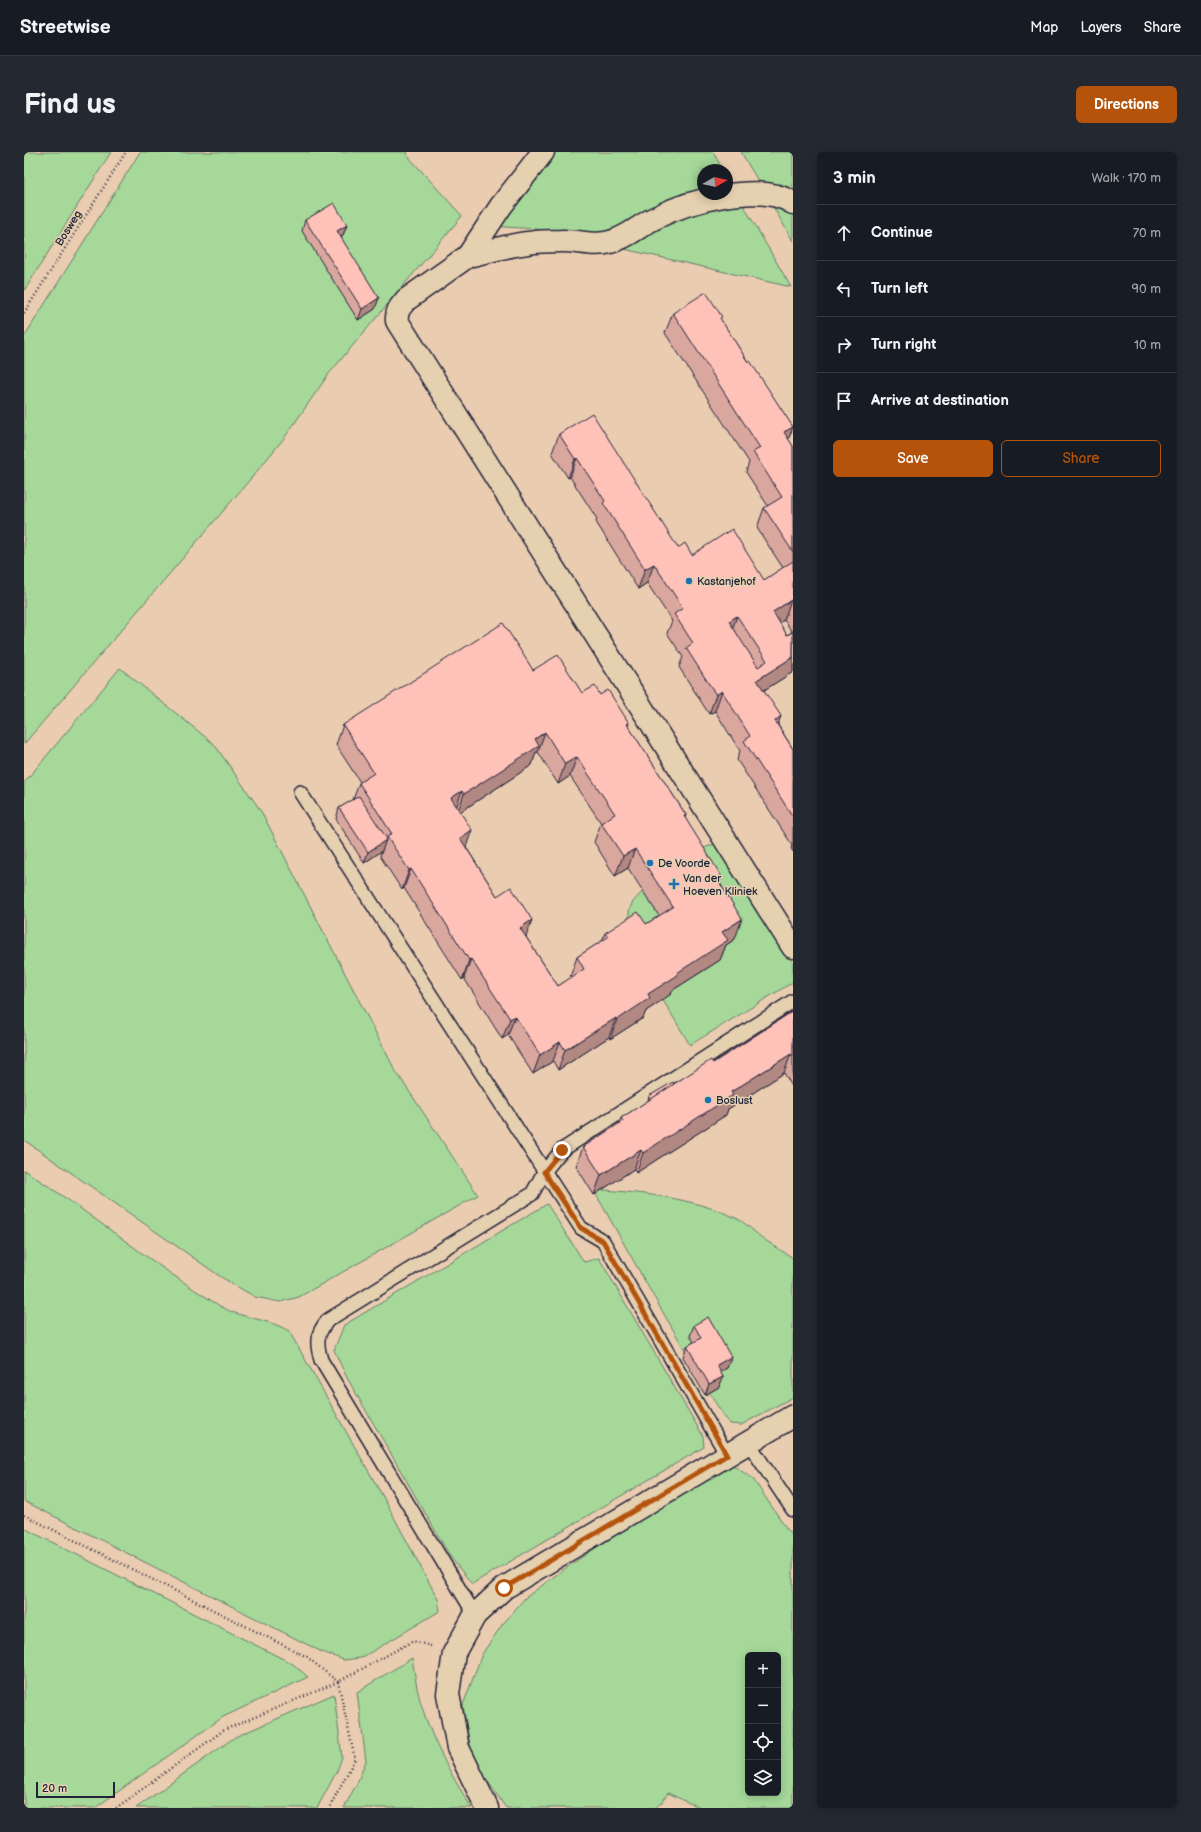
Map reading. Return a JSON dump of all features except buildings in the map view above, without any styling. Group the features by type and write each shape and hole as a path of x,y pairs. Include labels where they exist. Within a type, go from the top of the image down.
{"street":[{"path":"543,152 501,206 468,256 406,300 399,308 397,321 793,947"},
{"path":"468,256 527,243 564,241 587,244 610,243 654,218 703,199 736,194 763,194 777,196 793,203"},
{"path":"487,1808 458,1748 448,1694 454,1653 475,1615 504,1588 793,1416"}],"lane":[{"path":"300,792 581,1228 603,1241 727,1455"},
{"path":"475,1615 321,1360 317,1347 321,1328 328,1320 532,1194 544,1172 562,1150 793,1001"},
{"path":"748,1442 793,1510"}],"path":[{"name":"Bosweg","path":"24,313 126,152"},
{"path":"24,1515 307,1658 338,1682 355,1759 328,1808"},
{"path":"116,1808 224,1730 338,1682 413,1641 454,1653"}],"green space":[{"path":"24,152 111,152 24,291"},
{"path":"140,152 407,152 406,154 462,216 328,375 285,437 253,476 24,744 24,337"},
{"path":"555,152 713,152 720,164 697,164 697,200 733,200 733,187 791,287 536,229 490,226"},
{"path":"741,152 793,152 793,241"},
{"path":"120,668 214,744 261,811 395,1070 478,1195 299,1297 280,1302 255,1297 221,1277 24,1140 24,783"},
{"path":"715,844 793,962 793,982 690,1045 637,957 629,928 629,911 632,903 642,892 701,849"},
{"path":"24,1170 49,1186 170,1273 220,1306 237,1314 272,1323 289,1331 381,1493 438,1599 440,1611 361,1658 344,1660 322,1652 24,1501"},
{"path":"593,1189 666,1197 701,1205 719,1211 740,1220 765,1240 793,1258 793,1397 741,1425 730,1424 721,1412"},
{"path":"547,1204 584,1262 599,1258 703,1436 704,1447 472,1584 451,1558 346,1376 334,1350 344,1325"},
{"path":"730,1463 753,1479 793,1538 793,1808 700,1808 668,1793 662,1802 655,1808 506,1808 480,1770 471,1752 463,1705 482,1654 502,1625 525,1598 567,1567 641,1518"},
{"path":"24,1528 293,1664 308,1677 223,1717 95,1808 24,1808"},
{"path":"412,1658 417,1688 432,1735 455,1780 472,1808 344,1808 358,1781 366,1761 357,1692"},
{"path":"334,1694 342,1757 337,1771 317,1808 136,1808 235,1737"}],"place":[{"name":"Kastanjehof","path":"689,581"},
{"name":"De Voorde","path":"650,863"},
{"name":"Van der Hoeven Kliniek","path":"674,884"},
{"name":"Boslust","path":"708,1100"}],"route":[{"path":"504,1588 727,1455 603,1241 581,1228 544,1172 562,1150"}]}
